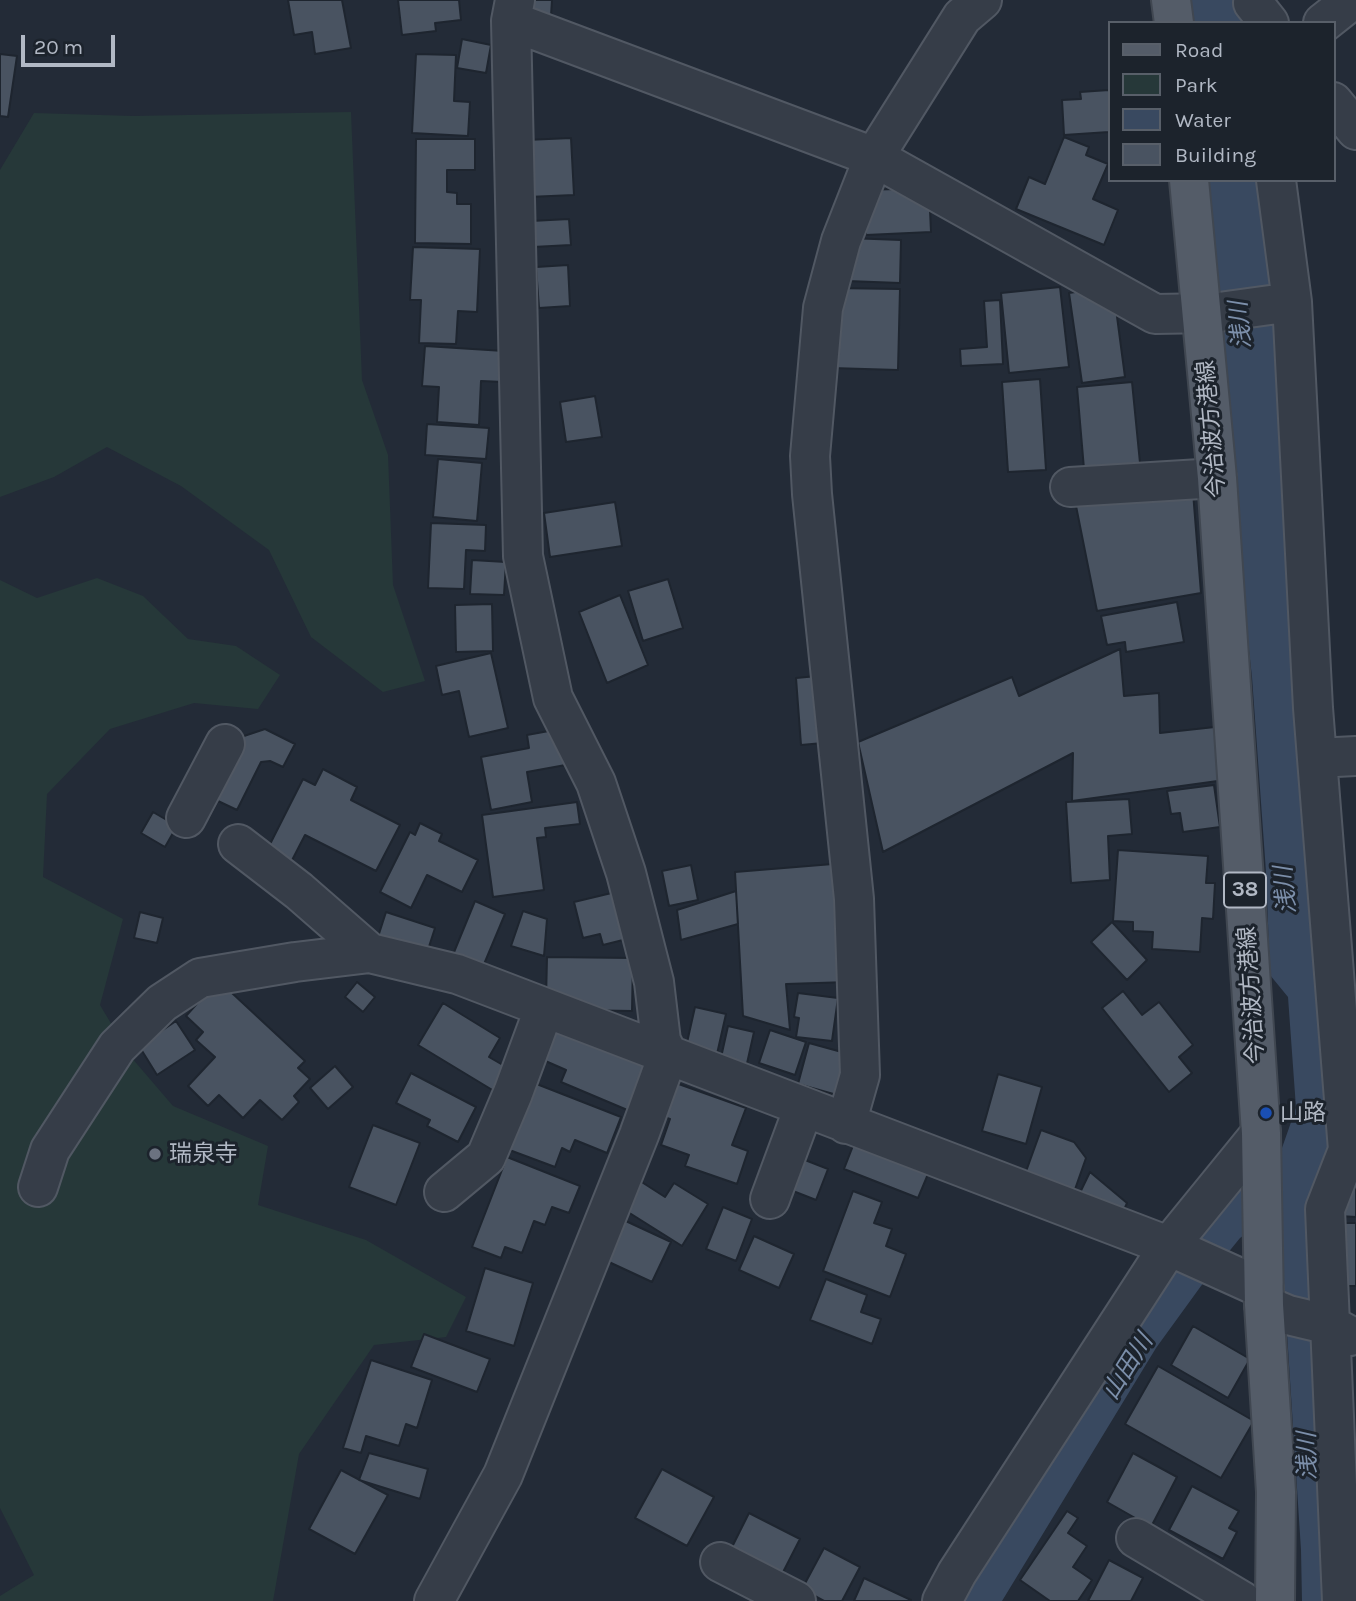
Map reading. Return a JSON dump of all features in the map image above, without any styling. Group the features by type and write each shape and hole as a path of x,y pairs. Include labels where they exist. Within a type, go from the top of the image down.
{"main road":[{"path":"1171,0 1174,21"},
{"name":"今治波方港線","path":"1189,182 1207,313 1261,1133 1276,1492 1275,1601"}],"street":[{"path":"846,1124 860,1075 854,899 810,456 823,308 841,241 874,157 962,17 982,0"},
{"path":"1326,21 1352,0"},
{"path":"434,1601 503,1475 639,1135 668,1055 661,1041 654,982 626,873 596,783 553,698 523,556 513,10 874,157 1155,314 1207,313 1288,303"},
{"path":"1335,104 1356,130"},
{"path":"1276,182 1288,303 1317,758 1349,1082 1348,1150 1325,1209 1343,1332 1342,1601"},
{"path":"1070,487 1217,478"},
{"path":"186,818 225,744"},
{"path":"1317,758 1356,757"},
{"path":"238,845 299,891 370,953"},
{"path":"38,1187 50,1150 117,1047 162,1003 200,978 370,953 457,974 1170,1247 1269,1299 1343,1332"},
{"path":"444,1192 485,1157 513,1094 544,1009"},
{"path":"770,1199 804,1107"},
{"path":"942,1601 957,1573 1170,1247 1261,1133"},
{"path":"1136,1538 1242,1601"},
{"path":"720,1562 796,1601"}],"green space":[{"path":"351,112 362,380 388,455 393,585 425,681 383,692 311,637 269,550 181,486 107,447 54,477 0,497 0,170 34,113 133,116"},
{"path":"97,578 143,596 188,639 236,646 280,675 258,709 194,703 110,729 47,794 43,877 123,919 100,1005 131,1057 173,1106 268,1146 258,1205 366,1240 466,1297 446,1337 374,1345 299,1454 273,1601 0,1601 0,1596 34,1575 0,1508 0,580 37,598"}],"water":[{"path":"1191,0 1245,0 1247,21 1193,21"},
{"path":"1207,182 1261,182 1267,243 1333,1052 1335,1601 1302,1601 1279,1209 1240,1238 1156,1348 1002,1601 959,1601 974,1571 1223,1201 1276,1165 1296,1108 1288,997 1270,975 1266,872 1252,677"}],"building":[{"path":"288,0 342,0 351,48 315,54 312,32 294,35"},
{"path":"398,0 459,0 461,20 435,23 436,31 402,35"},
{"path":"521,0 552,0 551,16 530,15"},
{"path":"462,39 491,45 486,73 457,68"},
{"path":"0,54 17,56 8,117 0,116"},
{"path":"416,54 456,55 454,101 470,102 468,136 412,133"},
{"path":"1108,90 1108,132 1064,135 1062,100 1081,99 1080,92"},
{"path":"1064,137 1089,147 1086,155 1108,164 1093,199 1118,210 1104,245 1016,209 1029,177 1045,184"},
{"path":"571,138 574,195 528,197 526,140"},
{"path":"416,139 475,139 475,170 447,170 447,192 457,193 457,204 471,204 471,244 415,243"},
{"path":"929,188 931,232 866,235 864,190"},
{"path":"569,219 571,245 533,247 531,221"},
{"path":"848,238 901,240 900,283 847,281"},
{"path":"413,247 480,249 477,312 458,311 456,344 419,343 421,300 410,300"},
{"path":"568,265 570,306 539,308 536,267"},
{"path":"1113,286 1125,377 1082,383 1069,293"},
{"path":"1060,287 1069,367 1009,373 1001,293"},
{"path":"833,288 900,289 898,370 831,368"},
{"path":"1000,300 1003,364 961,366 960,349 987,347 984,301"},
{"path":"425,346 504,351 503,382 481,381 479,425 437,422 439,387 422,386"},
{"path":"1040,379 1046,470 1008,472 1002,382"},
{"path":"1132,382 1140,463 1084,469 1077,387"},
{"path":"595,396 602,437 566,442 560,402"},
{"path":"427,424 489,428 486,459 425,455"},
{"path":"438,459 482,463 477,521 433,517"},
{"path":"1193,492 1201,593 1097,611 1075,501"},
{"path":"615,502 622,546 550,557 544,513"},
{"path":"431,523 486,525 485,551 466,550 464,589 428,588"},
{"path":"472,560 506,562 504,595 470,594"},
{"path":"668,579 683,628 643,641 628,591"},
{"path":"620,595 648,665 607,683 579,612"},
{"path":"1177,602 1184,642 1126,652 1125,642 1107,645 1101,616"},
{"path":"492,604 493,651 456,652 455,605"},
{"path":"1120,649 1124,696 1159,693 1160,733 1224,726 1225,780 1072,801 1073,753 883,852 858,742 1012,677 1019,696"},
{"path":"491,653 508,728 469,737 459,691 442,695 436,666"},
{"path":"828,675 834,742 801,745 796,678"},
{"path":"565,728 571,764 527,772 532,802 491,810 481,757 529,748 527,735"},
{"path":"265,729 295,744 283,767 270,761 261,762 237,810 218,801 208,819 195,812 244,736"},
{"path":"323,769 357,787 351,800 400,825 376,871 305,835 288,868 264,856 303,779 315,785"},
{"path":"1214,785 1220,827 1183,832 1180,813 1171,814 1167,791"},
{"path":"1129,799 1132,834 1108,836 1110,880 1071,883 1066,802"},
{"path":"577,802 580,824 545,828 546,837 537,838 544,890 493,897 482,815"},
{"path":"153,812 177,826 165,847 141,833"},
{"path":"420,823 442,834 439,841 478,860 462,892 427,875 411,908 380,892 410,832 415,835"},
{"path":"1118,850 1208,856 1206,883 1215,883 1213,919 1202,918 1200,952 1152,949 1153,932 1133,931 1133,922 1113,921"},
{"path":"845,863 849,982 786,984 790,1030 743,1016 735,872"},
{"path":"691,865 698,900 669,906 662,871"},
{"path":"624,890 635,937 603,945 600,934 583,938 574,902"},
{"path":"736,891 738,924 681,940 677,910"},
{"path":"475,901 505,914 482,969 452,957"},
{"path":"523,911 547,919 544,956 511,946"},
{"path":"140,912 163,918 157,943 134,938"},
{"path":"386,912 435,928 426,956 377,940"},
{"path":"1112,922 1147,960 1127,980 1091,942"},
{"path":"547,957 633,958 632,1011 574,1010 546,1000"},
{"path":"218,980 305,1061 298,1068 310,1079 294,1096 299,1102 282,1120 260,1100 243,1118 219,1095 208,1106 188,1086 215,1057 196,1040 203,1032 186,1016"},
{"path":"357,982 375,997 363,1012 345,997"},
{"path":"1123,991 1142,1015 1159,1002 1193,1045 1179,1057 1192,1073 1169,1092 1102,1008"},
{"path":"798,993 838,998 832,1041 796,1037 799,1018 794,1017"},
{"path":"443,1003 500,1038 489,1057 508,1068 494,1091 418,1045"},
{"path":"695,1007 726,1014 717,1054 686,1047"},
{"path":"550,1019 654,1063 632,1112 561,1082 566,1070 534,1056"},
{"path":"176,1021 195,1050 157,1075 139,1046"},
{"path":"728,1026 754,1032 746,1068 720,1062"},
{"path":"770,1030 806,1042 795,1075 759,1063"},
{"path":"809,1043 849,1054 837,1095 798,1084"},
{"path":"335,1066 353,1087 328,1109 310,1088"},
{"path":"411,1073 476,1107 458,1142 427,1126 430,1120 396,1103"},
{"path":"998,1074 1042,1087 1026,1144 982,1131"},
{"path":"529,1081 621,1117 607,1153 575,1140 570,1152 562,1148 555,1167 504,1148"},
{"path":"673,1082 746,1108 732,1145 748,1151 737,1184 685,1166 689,1155 661,1145 670,1119 661,1116"},
{"path":"373,1125 420,1143 396,1205 349,1187"},
{"path":"1041,1130 1074,1142 1086,1158 1073,1195 1024,1177"},
{"path":"856,1138 931,1167 918,1198 844,1169"},
{"path":"507,1157 580,1186 569,1213 552,1207 545,1225 534,1221 522,1253 505,1247 501,1258 472,1247"},
{"path":"805,1160 828,1169 816,1200 793,1191"},
{"path":"1090,1172 1127,1203 1120,1219 1075,1203"},
{"path":"1356,1178 1356,1217 1339,1216"},
{"path":"637,1179 665,1197 674,1183 708,1204 682,1246 620,1207"},
{"path":"853,1191 882,1202 874,1223 892,1229 886,1246 906,1254 890,1297 823,1271"},
{"path":"723,1207 752,1219 736,1261 706,1249"},
{"path":"615,1216 671,1242 652,1282 596,1256"},
{"path":"1336,1223 1356,1223 1356,1286 1336,1286"},
{"path":"754,1236 794,1254 779,1288 739,1270"},
{"path":"485,1268 533,1283 514,1346 466,1331"},
{"path":"826,1279 867,1295 861,1312 881,1319 872,1344 810,1320"},
{"path":"1193,1326 1250,1359 1228,1398 1171,1365"},
{"path":"424,1334 490,1359 477,1392 411,1367"},
{"path":"371,1360 432,1380 417,1428 406,1424 399,1446 366,1436 361,1453 343,1448"},
{"path":"1158,1366 1254,1421 1221,1478 1125,1424"},
{"path":"369,1453 428,1469 420,1499 359,1480"},
{"path":"1133,1453 1177,1477 1151,1527 1107,1502"},
{"path":"662,1469 714,1497 687,1546 635,1518"},
{"path":"341,1470 388,1495 355,1554 309,1529"},
{"path":"1192,1486 1239,1511 1229,1528 1237,1532 1223,1559 1169,1530"},
{"path":"1067,1511 1078,1518 1068,1533 1087,1546 1073,1567 1092,1580 1078,1601 1050,1601 1020,1580"},
{"path":"749,1513 800,1539 779,1580 728,1555"},
{"path":"824,1548 860,1567 842,1601 824,1601 802,1589"},
{"path":"1109,1560 1143,1578 1131,1601 1088,1601"},
{"path":"864,1578 911,1600 854,1601"}],"place":[{"name":"山路","path":"1266,1113"},
{"name":"瑞泉寺","path":"155,1154"}],"water label":[{"name":"浅川","path":"1241,325"},
{"name":"浅川","path":"1286,890"},
{"name":"山田川","path":"1128,1367"},
{"name":"浅川","path":"1308,1456"}]}
